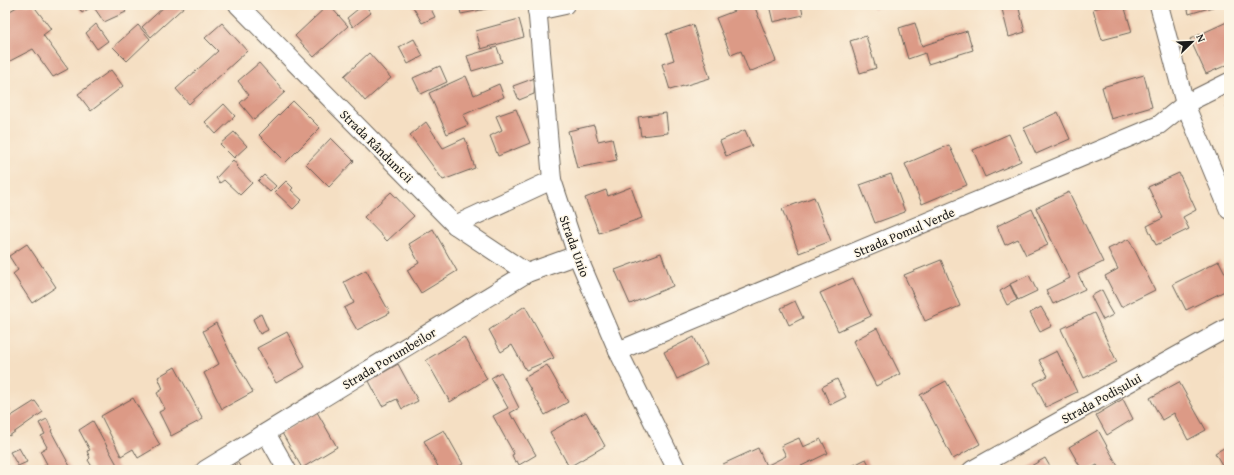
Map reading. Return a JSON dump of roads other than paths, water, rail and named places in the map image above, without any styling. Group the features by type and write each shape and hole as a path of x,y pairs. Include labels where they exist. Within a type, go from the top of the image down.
{"street":[{"name":"Strada Rândunicii","path":"238,5 455,225 527,273"},
{"path":"537,8 565,5"},
{"path":"1159,5 1185,104 1229,210"},
{"name":"Strada Unio","path":"537,8 552,180 577,255 618,351 677,470"},
{"name":"Strada Pomul Verde","path":"618,351 1159,125 1185,104 1229,82"},
{"path":"455,225 552,180"},
{"name":"Strada Porumbeilor","path":"205,470 527,273 577,255"},
{"name":"Strada Podișului","path":"972,470 1229,327"},
{"path":"266,433 287,470"}]}
